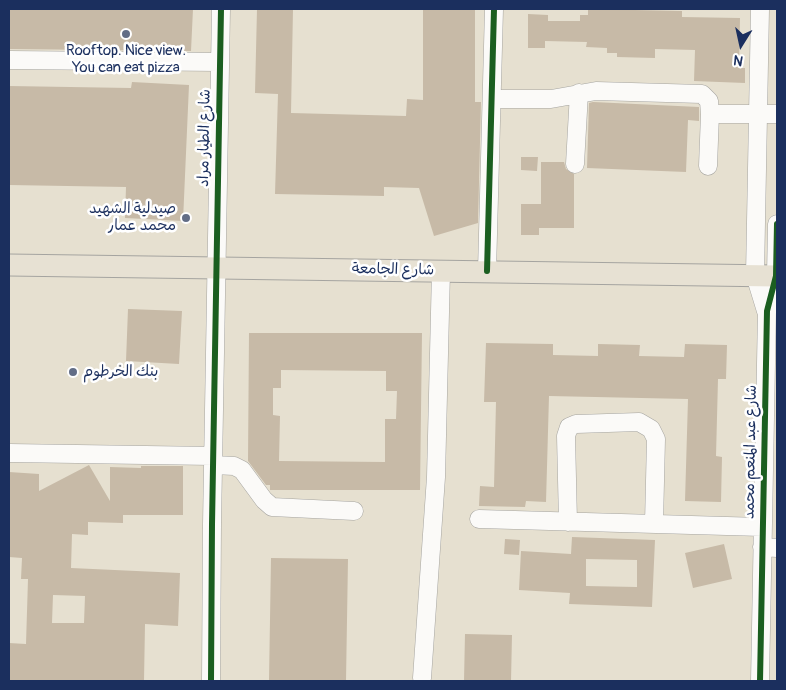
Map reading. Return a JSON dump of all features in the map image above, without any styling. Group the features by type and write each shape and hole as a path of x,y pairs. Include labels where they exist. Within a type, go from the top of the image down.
{"main road":[{"name":"شارع الجامعة","path":"9,265 769,275"}],"street":[{"name":"شارع الطيار مراد","path":"211,681 221,9"},
{"path":"487,272 494,9"},
{"name":"شارع عبد المنعم محمد","path":"760,9 759,114 769,275 762,527 770,548 769,641 760,681"},
{"path":"9,60 219,62"},
{"path":"492,99 551,99 596,91 702,94 709,101 708,166"},
{"path":"575,164 579,93"},
{"path":"710,114 777,114"},
{"name":"شارع عبد المنعم محمد","path":"769,275 777,252 777,224"},
{"path":"422,678 436,477 441,271"},
{"path":"568,522 566,436 569,427 576,424 639,422 651,429 656,439 654,523"},
{"path":"9,453 213,460 242,470 264,500 272,507 354,511"},
{"path":"479,519 762,527"}],"building":[{"path":"9,9 193,9 191,51 9,49"},
{"path":"257,9 293,9 291,113 406,116 407,99 423,100 423,9 475,9 475,102 481,102 478,223 434,236 419,188 384,187 384,196 275,194 278,94 255,93"},
{"path":"588,9 682,11 682,17 740,18 739,68 745,68 745,83 694,81 695,50 655,49 655,58 617,57 617,53 607,53 607,48 586,47 587,42 545,41 545,48 528,48 528,14 548,15 548,21 580,21 580,15 588,15"},
{"path":"132,82 189,85 183,221 125,218 126,187 9,185 9,86 131,88"},
{"path":"589,103 699,107 699,121 688,120 686,172 587,168"},
{"path":"521,157 538,157 537,171 521,170"},
{"path":"541,162 564,162 566,169 574,174 574,228 539,228 539,235 521,235 521,204 541,204"},
{"path":"128,309 182,311 179,364 126,361"},
{"path":"249,333 422,333 420,490 270,490 270,485 266,485 248,461","holes":["281,370 386,371 386,391 397,391 396,419 385,419 385,462 279,461 280,416 273,415 273,388 281,388"]},
{"path":"486,343 553,344 553,355 598,356 598,344 640,345 639,356 684,357 685,344 727,345 726,379 718,379 716,456 722,457 721,502 685,501 688,399 549,396 546,502 526,501 525,507 479,506 480,486 494,487 496,402 484,402"},
{"path":"89,465 110,501 110,467 183,466 183,515 123,515 123,523 88,522 88,535 72,534 71,568 180,573 178,626 145,624 144,681 9,681 9,643 26,644 28,579 21,579 22,558 9,557 9,472 39,474 39,491","holes":["53,595 85,596 84,623 52,623"]},
{"path":"572,537 655,540 652,607 569,604 570,593 519,590 521,551 571,554","holes":["586,559 637,560 637,587 586,586"]},
{"path":"505,539 520,540 519,555 504,554"},
{"path":"724,544 732,579 693,588 685,553"},
{"path":"271,558 348,559 346,681 269,681"},
{"path":"465,634 512,635 511,681 464,681"}],"cycle path":[{"path":"211,681 221,9"},
{"path":"487,271 494,9"},
{"path":"760,681 767,311 776,276 777,224"}],"place":[{"name":"Rooftop. Nice view. You can eat pizza","path":"126,34"},
{"name":"صيدلية الشهيد محمد عمار","path":"186,218"},
{"name":"بنك الخرطوم","path":"73,372"}]}
